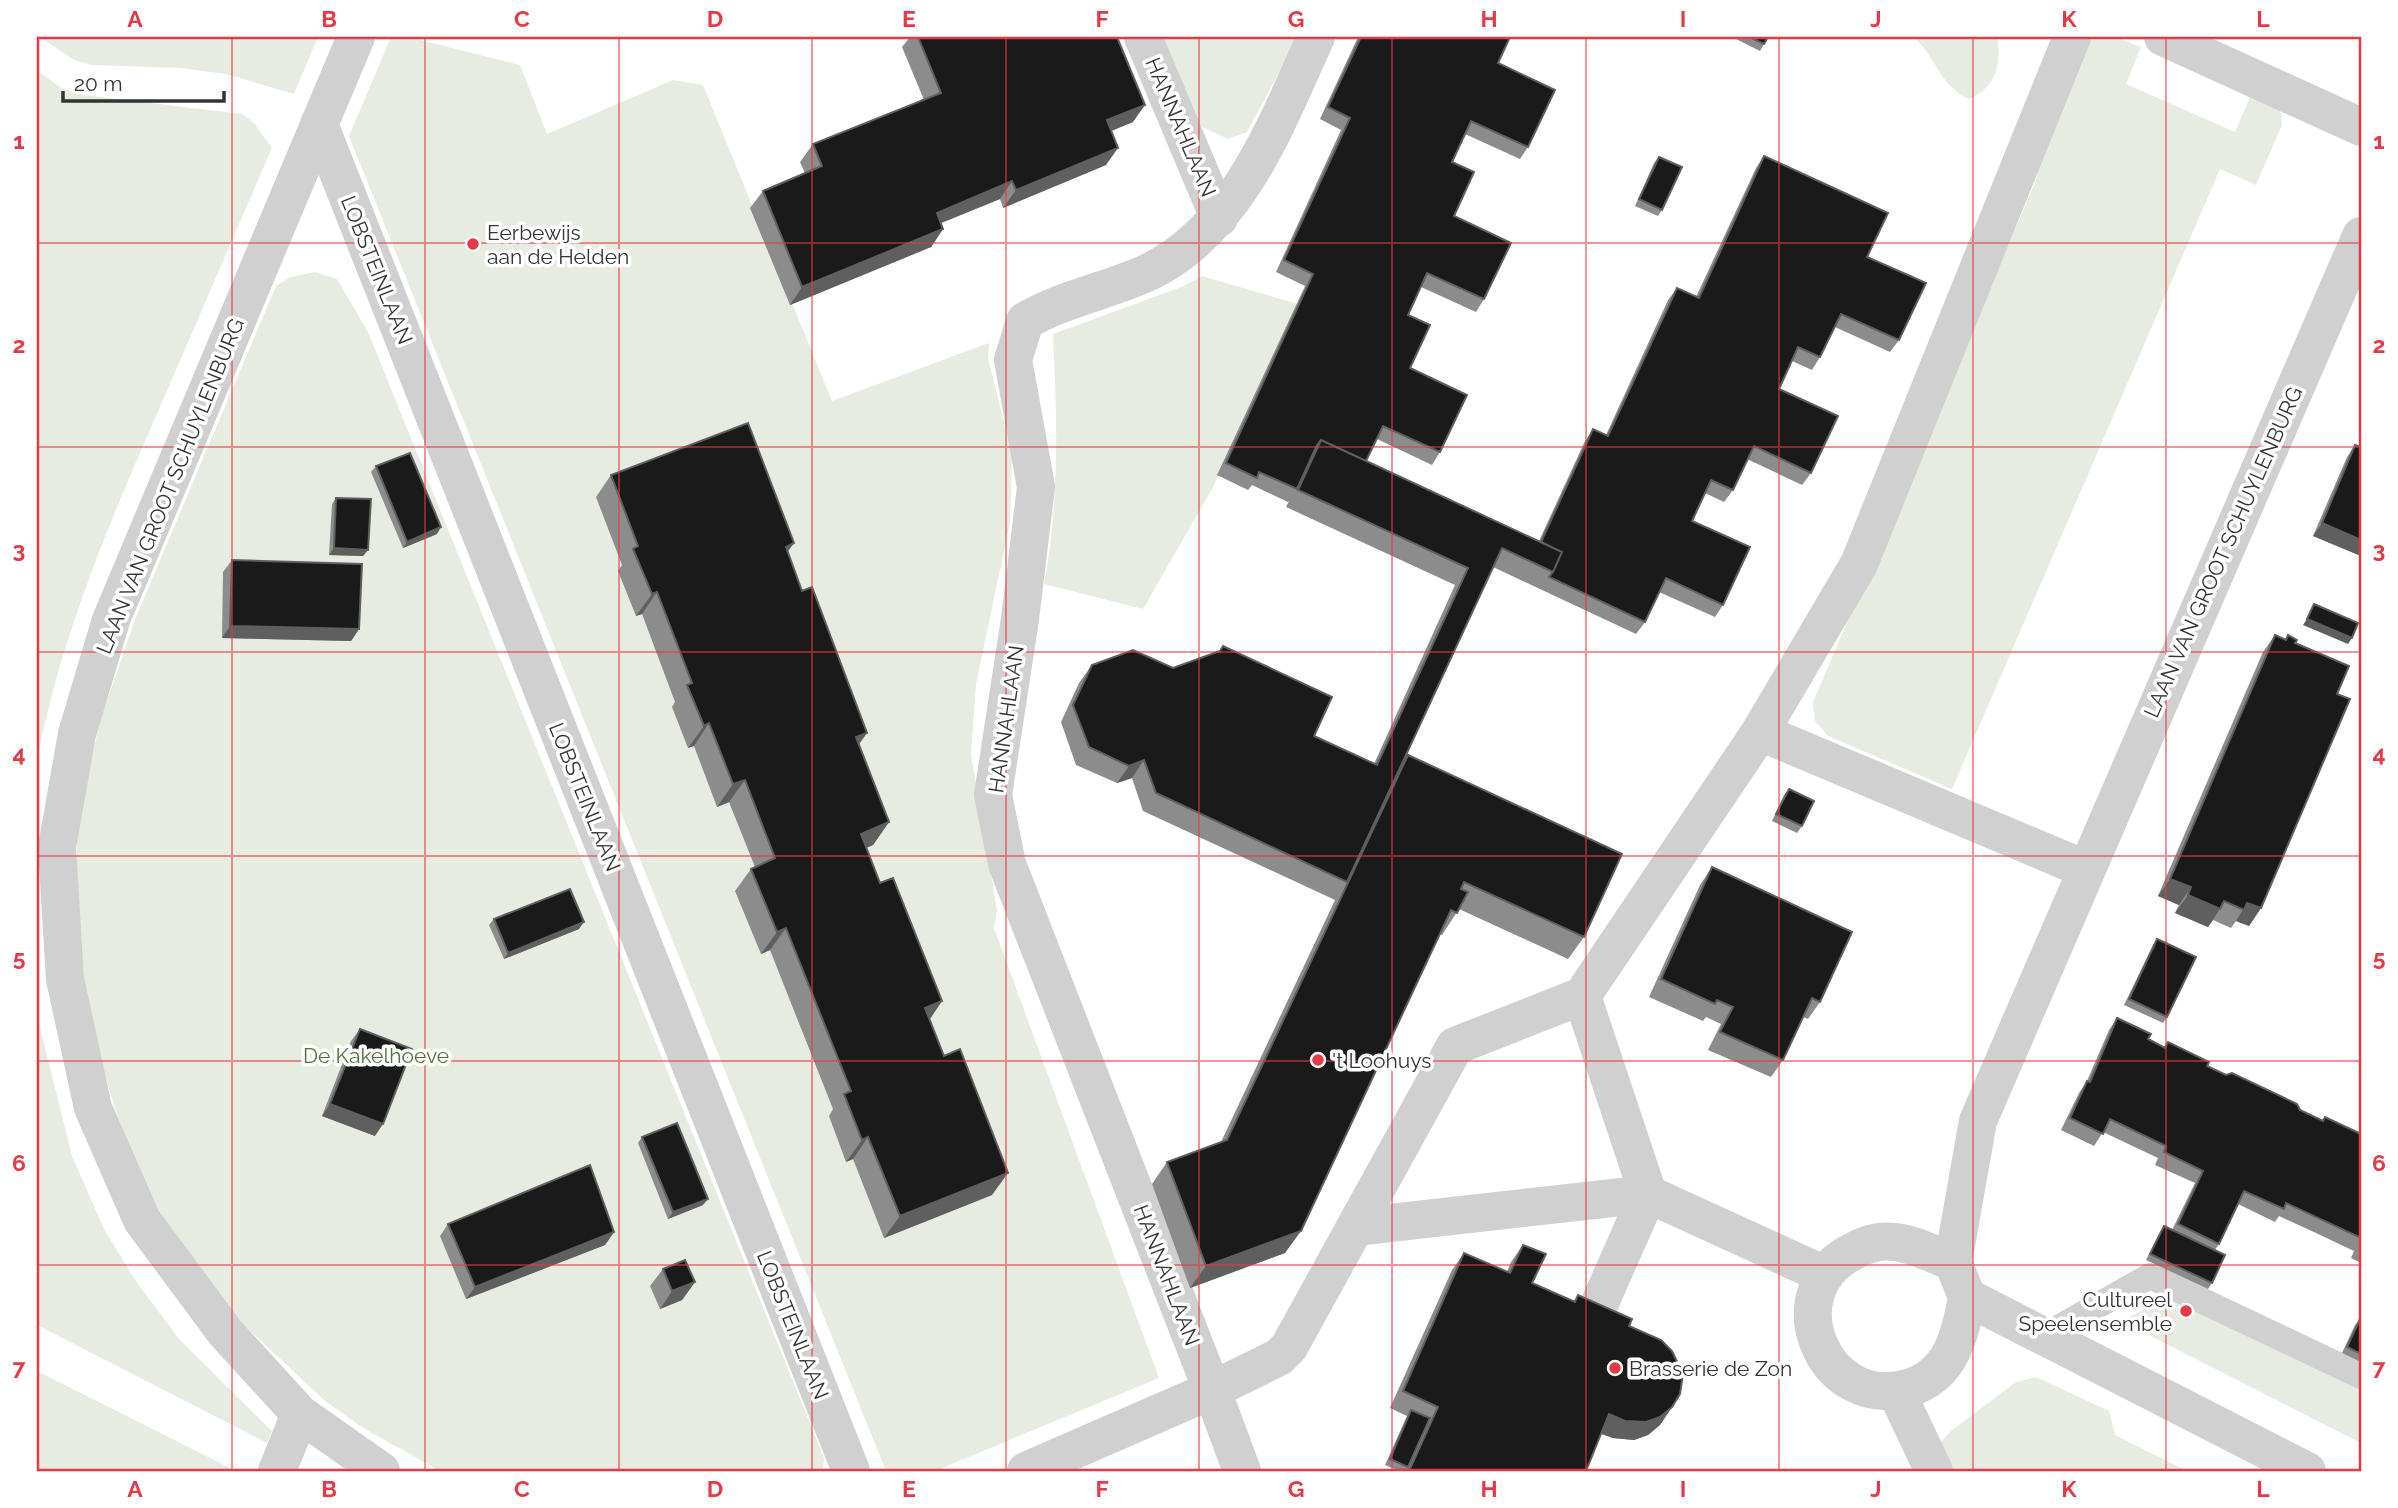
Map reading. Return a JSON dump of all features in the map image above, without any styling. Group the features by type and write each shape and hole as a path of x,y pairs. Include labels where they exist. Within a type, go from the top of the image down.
{"street":[{"name":"LAAN VAN GROOT SCHUYLENBURG","path":"356,37 111,620 77,734 57,847 65,979 93,1108 142,1220 225,1332 300,1414 381,1471"},
{"name":"HANNAHLAAN","path":"1143,37 1219,218"},
{"name":"HANNAHLAAN","path":"1212,1390 1007,864 993,795 1020,619 1036,487 1013,360 1025,321 1054,304 1149,272 1188,247 1219,218 1269,138 1316,37"},
{"path":"1026,1471 1212,1390 1279,1357 1289,1347 1455,1046 1582,996 1760,732 1859,564 2072,37"},
{"path":"2163,37 2361,127"},
{"name":"LOBSTEINLAAN","path":"319,124 851,1471"},
{"name":"LAAN VAN GROOT SCHUYLENBURG","path":"1953,1262 1978,1121 2361,236"},
{"path":"1760,732 2085,869"},
{"path":"1582,996 1648,1194 1591,1323"},
{"path":"1355,1227 1648,1194 1825,1275"},
{"path":"1892,1241 1953,1262 1967,1297 1954,1353 1939,1371 1919,1385 1896,1391 1872,1390 1850,1382 1831,1367 1819,1348 1812,1324 1814,1299 1825,1275 1843,1256 1866,1244 1892,1241"},
{"path":"1967,1297 2046,1335 2307,1471"},
{"path":"1212,1390 1242,1471"},
{"path":"1896,1391 1934,1471"},
{"path":"277,1471 300,1414"}],"lane":[{"path":"2046,1335 2150,1276 2361,1376"}],"green space":[{"path":"40,37 318,37 294,94 226,74 180,68 92,65 74,60"},
{"path":"391,37 407,37 520,65 547,134 673,80 703,85 832,401 989,343 988,358 1012,455 1010,522 976,684 971,754 997,910 994,928 1159,1378 935,1471 886,1471 349,136"},
{"path":"1158,37 1298,37 1247,132 1228,139 1198,125"},
{"path":"1914,37 1997,37 1999,57 1991,82 1969,99 1959,94"},
{"path":"2091,37 2115,37 2141,47 2126,84 2235,132 2251,95 2281,111 2282,125 2256,185 2220,169 1952,789 1828,736 1815,721 1813,702 2037,178 2038,167"},
{"path":"37,70 61,88 84,95 242,114 254,123 272,148 138,458 86,586 58,673 37,762"},
{"name":"De Kakelhoeve","path":"315,272 337,279 368,332 824,1458 823,1471 440,1471 363,1428 324,1400 243,1324 198,1269 156,1206 120,1123 88,1022 76,884 77,837 83,796 101,718 136,617 276,286 290,277"},
{"path":"1202,276 1301,305 1212,489 1143,609 1044,584 1055,490 1053,334 1184,286"},
{"path":"37,1015 72,1156 104,1229 137,1283 180,1340 272,1431 267,1443 37,1325"},
{"path":"2172,1296 2361,1389 2361,1443 2121,1321"},
{"path":"37,1371 236,1471 37,1471"},
{"path":"2036,1377 2109,1411 2115,1435 2187,1471 1943,1471 1937,1446 1951,1431 2016,1382"}],"building":[{"path":"918,37 1117,37 1145,105 1107,120 1118,148 1016,190 1012,181 937,213 943,229 802,287 763,191 822,166 813,144 941,93"},
{"path":"1361,37 1510,37 1498,63 1555,90 1528,147 1471,121 1452,162 1474,172 1454,216 1511,243 1484,299 1427,273 1408,315 1430,325 1410,368 1467,395 1440,452 1383,426 1366,461 1321,440 1297,489 1259,472 1257,478 1226,463 1313,274 1284,260 1350,118 1328,107"},
{"path":"1749,37 1768,37 1764,44"},
{"path":"1764,156 1888,213 1867,257 1926,283 1899,340 1841,314 1820,357 1798,347 1779,389 1838,416 1811,473 1754,446 1733,490 1711,480 1692,521 1750,547 1723,605 1666,578 1645,622 1549,577 1562,552 1541,542 1593,429 1608,436 1677,288 1699,298"},
{"path":"1659,157 1682,167 1662,210 1639,199"},
{"path":"748,423 794,543 786,547 802,591 812,587 867,733 856,737 889,822 861,834 880,883 893,878 942,1001 925,1008 944,1056 960,1049 1008,1173 900,1216 868,1137 862,1140 844,1094 851,1091 786,928 777,932 751,869 775,858 745,780 733,784 709,723 704,726 687,685 692,683 657,592 652,594 633,549 638,546 611,475"},
{"path":"1321,440 1562,552 1553,572 1502,548 1347,882 1156,793 1144,760 1129,766 1089,747 1073,705 1092,665 1133,650 1173,668 1220,651 1223,646 1332,697 1314,736 1377,765 1468,568 1298,490"},
{"path":"2355,445 2361,447 2361,540 2322,523"},
{"path":"410,453 441,527 407,542 376,466"},
{"path":"336,498 371,499 368,550 334,548"},
{"path":"232,560 362,564 359,629 230,626"},
{"path":"2314,604 2358,623 2352,638 2307,619"},
{"path":"2275,635 2286,640 2288,635 2297,640 2295,643 2349,666 2337,694 2350,699 2261,908 2247,903 2244,910 2224,901 2220,909 2188,895 2191,887 2170,879"},
{"name":"'t Loohuys","path":"1408,755 1622,854 1584,937 1464,882 1461,889 1468,892 1457,913 1451,910 1301,1231 1206,1266 1167,1162 1227,1140"},
{"path":"1789,789 1814,801 1802,826 1776,814"},
{"path":"1712,867 1852,932 1820,1002 1812,998 1783,1060 1720,1032 1733,1007 1717,1000 1715,1004 1661,979"},
{"path":"570,889 584,922 508,953 494,919"},
{"path":"2157,939 2196,957 2167,1017 2129,999"},
{"path":"2117,1018 2151,1034 2148,1039 2165,1048 2168,1042 2209,1062 2207,1066 2226,1075 2232,1073 2297,1104 2300,1110 2323,1121 2325,1117 2361,1134 2361,1238 2286,1203 2284,1209 2244,1191 2219,1244 2178,1224 2203,1171 2164,1152 2166,1146 2110,1119 2103,1134 2070,1118 2087,1081 2090,1082"},
{"path":"360,1029 412,1049 383,1124 330,1104"},
{"path":"677,1123 708,1199 673,1212 642,1137"},
{"path":"590,1165 614,1232 475,1287 448,1224"},
{"path":"2164,1226 2225,1255 2212,1283 2150,1254"},
{"path":"1523,1245 1546,1254 1532,1283 1575,1302 1578,1295 1632,1319 1629,1326 1661,1340 1672,1351 1683,1374 1680,1394 1672,1407 1660,1417 1646,1422 1625,1421 1609,1414 1586,1471 1409,1471 1438,1407 1403,1391 1464,1253 1510,1273"},
{"path":"685,1260 695,1282 672,1291 663,1269"},
{"path":"2361,1319 2361,1354 2347,1347"},
{"path":"1411,1410 1430,1418 1408,1467 1390,1459"}],"place":[{"name":"Eerbewijs aan de Helden","path":"473,244"},
{"name":"'t Loohuys","path":"1318,1060"},
{"name":"Cultureel Speelensemble","path":"2186,1311"},
{"name":"Brasserie de Zon","path":"1615,1368"}]}
